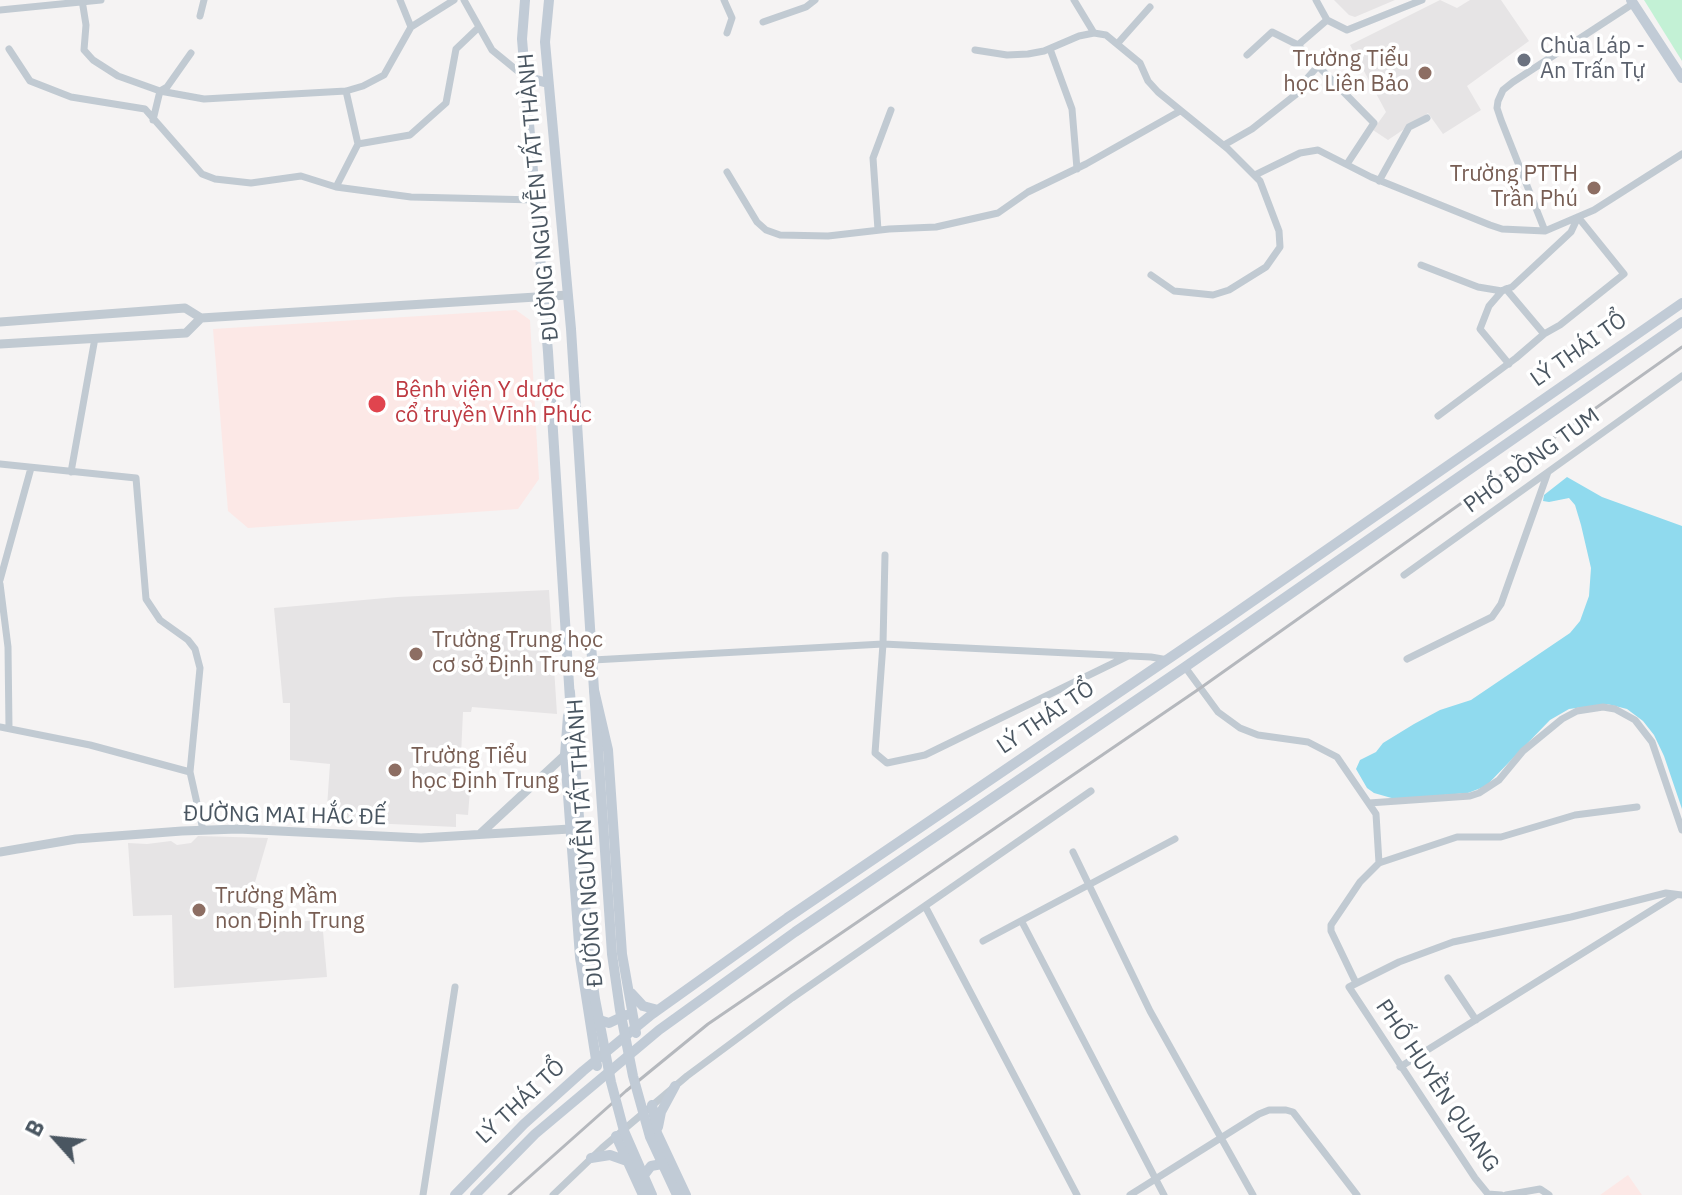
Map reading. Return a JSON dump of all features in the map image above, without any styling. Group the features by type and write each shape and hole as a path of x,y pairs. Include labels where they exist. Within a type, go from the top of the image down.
{"main road":[{"name":"ĐƯỜNG NGUYỄN TẤT THÀNH","path":"525,0 522,39 544,297 588,943 611,1082 624,1131 652,1195"},
{"name":"ĐƯỜNG NGUYỄN TẤT THÀNH","path":"549,0 545,42 577,417 612,954 633,1076 650,1137 677,1195"},
{"path":"1632,2 1682,78"},
{"path":"525,77 548,83"},
{"name":"LÝ THÁI TỔ","path":"455,1195 524,1124 658,1010 787,918 1168,660 1682,303"},
{"name":"LÝ THÁI TỔ","path":"475,1195 535,1134 599,1078 795,932 1185,667 1682,322"},
{"path":"552,419 577,417"},
{"path":"1227,619 1235,631"},
{"path":"594,690 608,750 622,954 639,1046"},
{"path":"570,692 565,755 570,829 580,957 599,1078"},
{"path":"1049,741 1058,753"},
{"path":"627,987 641,1005 658,1010"},
{"path":"588,1015 611,1023 621,1019 631,1009"},
{"path":"576,1077 587,1057 592,1035"},
{"path":"657,1133 661,1112 675,1086"},
{"path":"652,1105 657,1133 686,1195"},
{"path":"616,1136 641,1190"},
{"path":"591,1158 610,1155 627,1161"},
{"path":"641,1190 641,1176 651,1166 672,1166"}],"street":[{"path":"0,10 101,0"},
{"path":"200,16 204,0"},
{"path":"400,0 411,27"},
{"path":"82,2 86,25 84,50 93,60 118,76 160,91 204,99 346,91 363,86 384,75 411,27 454,0"},
{"path":"464,0 492,50 525,77"},
{"path":"724,0 732,18 727,33"},
{"path":"763,22 806,7 815,0"},
{"path":"1074,0 1094,33"},
{"path":"1316,0 1327,20 1347,30 1422,0"},
{"path":"1545,231 1501,120 1498,101 1503,90 1513,82 1632,2"},
{"path":"1118,43 1150,7"},
{"path":"1298,45 1327,20"},
{"path":"358,144 410,135 446,103 456,49 479,27"},
{"path":"1247,55 1272,32 1298,45 1374,123 1347,164"},
{"path":"975,50 1007,55 1050,49 1079,36 1094,33 1106,35 1140,63 1148,81 1255,175 1266,192 1279,231 1280,247 1266,267 1229,290 1213,295 1174,291 1151,275"},
{"path":"9,49 30,81 71,97 145,109 202,174 215,179 251,183 301,176 336,187 411,197 536,200"},
{"path":"1050,49 1072,109 1077,169"},
{"path":"153,120 160,91 167,87 191,53"},
{"path":"1224,145 1252,129 1299,92 1318,66"},
{"path":"336,187 358,144 346,91"},
{"path":"878,230 873,158 891,110"},
{"path":"727,172 749,210 766,230 792,237 936,227 998,213 1028,192 1077,169 1180,111"},
{"path":"1379,181 1409,127 1427,118"},
{"path":"1255,175 1300,153 1318,150 1379,181 1502,229 1545,231 1594,210 1682,154"},
{"path":"1509,364 1480,329 1489,306 1571,232 1578,217"},
{"path":"1438,416 1624,274 1578,217"},
{"path":"1421,265 1478,287 1504,290 1544,334"},
{"path":"0,322 185,308 201,318 568,295"},
{"path":"0,344 186,333 201,318"},
{"path":"71,472 95,338"},
{"name":"PHỐ ĐỒNG TUM","path":"1404,575 1682,376"},
{"path":"0,464 136,478 146,599 160,620 188,640 195,649 200,668 190,772 203,830"},
{"path":"31,468 0,582 8,647 4,728 90,745 190,772"},
{"path":"1407,659 1492,617 1501,604 1548,472"},
{"path":"885,555 883,644 875,753 887,763 925,755 1130,656"},
{"path":"593,660 883,644 1168,660"},
{"path":"1185,667 1199,689 1229,721 1258,735 1308,742 1337,757 1376,814 1379,863 1457,837 1501,837 1575,815 1637,807"},
{"path":"1369,803 1479,793 1499,780 1523,751 1562,719 1577,711 1603,707 1626,714 1644,731 1661,765 1682,830"},
{"path":"478,836 565,755"},
{"path":"553,1195 675,1086 792,998 1091,791"},
{"name":"ĐƯỜNG MAI HẮC ĐẾ","path":"0,852 76,839 203,830 421,838 570,829"},
{"path":"983,941 1175,839"},
{"path":"1073,852 1150,1011 1253,1195"},
{"name":"PHỐ HUYỀN QUANG","path":"1379,863 1360,882 1331,925 1353,985 1400,1067 1488,1194 1504,1195 1540,1189 1549,1195"},
{"path":"1353,985 1399,962 1453,942 1666,893 1680,894"},
{"path":"1400,1067 1680,894"},
{"path":"925,906 1077,1195"},
{"path":"1022,922 1164,1195"},
{"path":"1448,978 1476,1020"},
{"path":"423,1195 455,987"},
{"path":"1130,1195 1259,1114 1269,1110 1289,1110 1357,1195"}],"shaded area":[{"path":"1334,0 1395,0 1355,17"},
{"name":"Trường Tiểu học Liên Bảo","path":"1440,0 1457,8 1470,0 1501,0 1529,41 1467,86 1481,110 1443,134 1428,113 1388,140 1373,130 1386,112 1350,45"},
{"name":"Bệnh viện Y dược cổ truyền Vĩnh Phúc","path":"516,310 530,320 539,479 518,509 248,528 228,511 213,329"},
{"name":"Trường Trung học cơ sở Định Trung","path":"549,590 557,714 472,707 471,712 463,712 460,777 471,778 468,815 456,814 456,827 326,821 330,764 290,760 290,703 283,703 274,608 397,597"},
{"name":"Trường Mầm non Định Trung","path":"198,836 268,838 248,906 304,921 322,920 327,977 174,988 172,915 133,916 128,843 171,841 177,845 191,843"},
{"path":"1628,1175 1642,1195 1600,1195"}],"green space":[{"path":"1644,0 1682,0 1682,61"}],"water":[{"path":"1567,477 1602,497 1682,526 1682,809 1654,735 1643,721 1627,709 1607,704 1569,709 1550,720 1486,786 1468,793 1395,799 1374,793 1367,788 1356,769 1360,760 1414,724 1440,710 1471,700 1570,633 1580,621 1589,596 1591,568 1575,505 1569,498 1543,501 1544,495"}],"railway":[{"path":"509,1195 626,1091 708,1024 1199,689 1682,347"}],"place":[{"name":"Chùa Láp - An Trấn Tự","path":"1524,60"},
{"name":"Trường Tiểu học Liên Bảo","path":"1425,73"},
{"name":"Trường PTTH Trần Phú","path":"1594,188"},
{"name":"Bệnh viện Y dược cổ truyền Vĩnh Phúc","path":"377,404"},
{"name":"Trường Trung học cơ sở Định Trung","path":"416,654"},
{"name":"Trường Tiểu học Định Trung","path":"395,770"},
{"name":"Trường Mầm non Định Trung","path":"199,910"}]}
